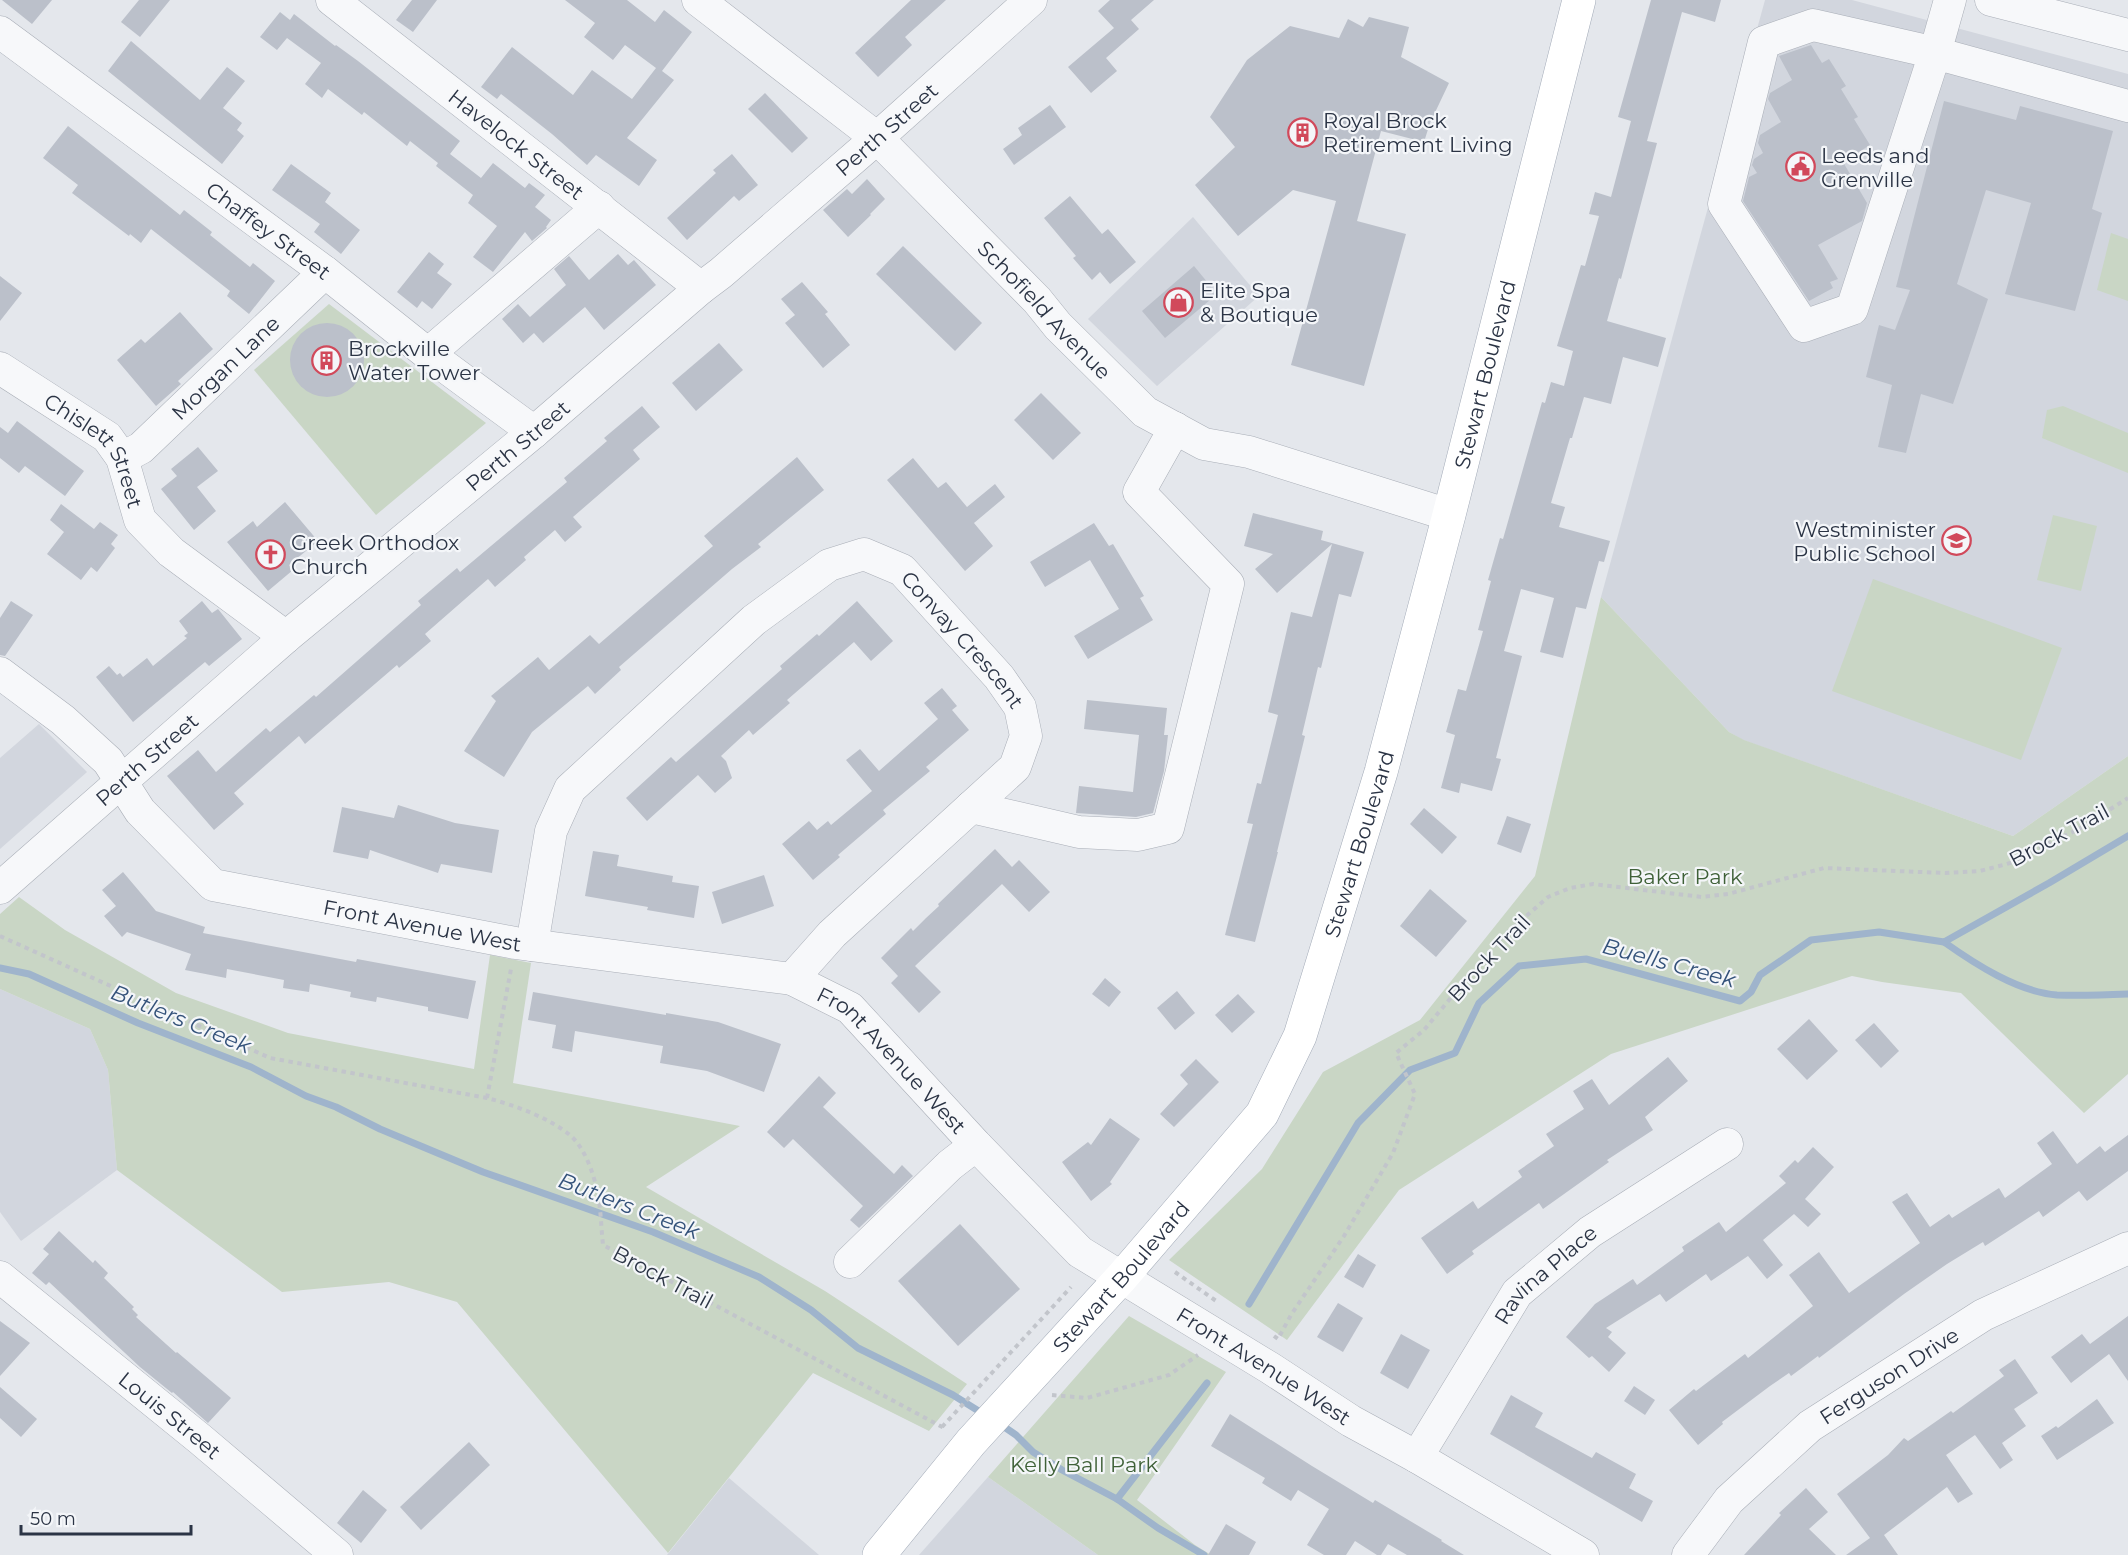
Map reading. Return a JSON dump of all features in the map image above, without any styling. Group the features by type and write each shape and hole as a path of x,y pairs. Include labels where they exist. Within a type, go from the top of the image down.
{"main road":[{"name":"Stewart Boulevard","path":"879,1555 971,1442 1000,1387 1122,1277 1262,1114 1300,1036 1381,772 1449,515 1579,0"}],"street":[{"name":"Havelock Street","path":"332,0 368,11 599,207 701,288"},
{"name":"Schofield Avenue","path":"698,0 877,138 1037,300 1058,327 1145,412 1204,444 1249,452 1449,515"},
{"name":"Perth Street","path":"0,888 286,637 534,432 877,138 1031,0"},
{"path":"1950,0 1935,53 1852,309 1804,326 1724,204 1764,42 1813,25 1935,53 2128,106"},
{"path":"1991,0 2128,35"},
{"name":"Chaffey Street","path":"0,32 325,272 428,354 534,432"},
{"path":"428,354 599,207"},
{"name":"Morgan Lane","path":"122,458 141,448 325,272"},
{"name":"Chislett Street","path":"0,368 107,437 122,458 140,520 171,552 286,637"},
{"path":"971,807 1079,832 1138,835 1168,828 1228,584 1139,492 1174,428"},
{"name":"Convay Crescent","path":"524,944 551,831 570,789 754,620 829,565 864,554 903,570 999,677 1020,707 1026,736 1016,766 832,934 792,979"},
{"name":"Front Avenue West","path":"0,673 63,720 108,761 140,811 213,885 524,944 792,979 850,1008 976,1145 1080,1252 1351,1420 1583,1555"},
{"name":"Ravina Place","path":"1418,1457 1517,1293 1590,1232 1727,1144"},
{"path":"850,1262 950,1165 976,1145"},
{"name":"Ferguson Drive","path":"1688,1555 1729,1500 1810,1426 1983,1315 2128,1248"},
{"name":"Louis Street","path":"0,1277 200,1439 337,1555"}],"path":[{"name":"Brock Trail","path":"1269,1333 1278,1339 1291,1315 1344,1236 1393,1153 1415,1094 1396,1053 1424,1030 1500,939 1548,897 1570,888 1593,884 1701,897 1728,894 1824,868 1945,873 1980,871 2018,861 2079,829 2128,798"},
{"name":"Brock Trail","path":"0,936 270,1058 487,1098 511,1104 544,1120 572,1137 588,1162 599,1202 603,1245 942,1427 1000,1387 1071,1287"},
{"path":"487,1098 524,944"},
{"path":"1175,1272 1222,1305"},
{"path":"1052,1395 1087,1398 1169,1375 1220,1338"}],"shaded area":[{"name":"Westminister Public School","path":"1765,0 1852,0 2128,74 2128,756 2013,836 1743,740 1729,732 1601,597"},
{"path":"1193,217 1260,295 1157,386 1088,319"},
{"path":"39,724 87,772 0,849 0,758"},
{"path":"0,989 90,1029 108,1070 117,1170 21,1241 0,1212"},
{"path":"988,1477 1098,1555 919,1555"},
{"path":"729,1478 819,1555 667,1555"}],"green space":[{"path":"2111,233 2128,239 2128,301 2097,290"},
{"path":"329,304 486,423 376,515 254,370"},
{"path":"2063,406 2128,433 2128,473 2042,438 2047,410"},
{"path":"2053,515 2097,526 2081,591 2037,580"},
{"path":"1873,579 2062,648 2021,760 1832,691"},
{"name":"Baker Park","path":"1601,597 1729,732 1744,740 2013,836 2128,756 2128,1074 2084,1113 1961,993 1852,976 1611,1054 1399,1190 1287,1340 1169,1260 1262,1169 1323,1072 1420,1020 1535,876"},
{"path":"19,897 65,930 176,993 288,1033 474,1069 490,955 531,963 513,1083 740,1126 646,1187 825,1291 967,1384 929,1431 813,1373 668,1553 457,1302 389,1282 282,1292 117,1170 108,1070 90,1029 0,989 0,914"},
{"name":"Kelly Ball Park","path":"1129,1316 1226,1372 1137,1500 1211,1555 1098,1555 988,1477"}],"building":[{"path":"2,0 52,0 32,24"},
{"path":"139,0 170,0 140,37 121,22"},
{"path":"412,0 437,0 413,32 396,20"},
{"path":"565,0 627,0 655,22 664,10 692,32 662,71 674,80 627,138 657,160 639,186 596,155 587,165 501,94 497,99 481,87 512,47 573,95 592,70 632,99 656,68 625,45 613,60 584,37 595,23"},
{"path":"911,0 946,0 905,37 912,45 878,77 855,53"},
{"path":"1110,0 1154,0 1131,20 1139,29 1106,58 1117,71 1091,93 1068,67 1114,28 1098,11"},
{"path":"1651,0 1721,0 1715,22 1682,12 1647,141 1657,143 1621,279 1619,278 1607,321 1666,338 1658,367 1623,357 1611,404 1584,397 1551,503 1565,507 1559,527 1610,541 1604,562 1599,561 1586,609 1576,607 1563,658 1540,652 1554,598 1521,589 1504,651 1522,656 1496,758 1501,759 1492,791 1461,783 1459,793 1441,788 1455,735 1446,732 1458,689 1466,691 1483,631 1478,630 1491,581 1488,580 1500,538 1503,539 1542,402 1545,403 1551,382 1564,386 1573,351 1557,346 1581,265 1585,266 1599,216 1589,214 1595,192 1611,197 1631,121 1618,117"},
{"path":"280,12 290,20 294,14 460,141 450,154 481,178 493,163 525,188 529,183 545,195 535,207 551,220 547,228 532,241 525,232 493,272 473,257 497,226 468,203 473,195 436,166 438,163 410,141 407,146 364,112 362,115 328,89 322,98 305,84 321,63 287,38 277,50 260,37"},
{"name":"Royal Brock Retirement Living","path":"1369,17 1409,27 1401,57 1449,83 1430,123 1424,142 1381,131 1357,221 1406,234 1364,386 1291,365 1336,201 1293,190 1238,236 1195,185 1235,147 1210,117 1247,60 1290,26 1339,38 1348,19 1363,27"},
{"path":"131,41 200,100 227,67 245,81 223,108 242,123 237,130 244,136 222,164 108,71"},
{"name":"Leeds and Grenville","path":"1811,45 1822,63 1829,59 1846,86 1841,89 1858,117 1854,119 1870,145 1843,162 1867,203 1862,221 1818,245 1838,279 1830,282 1833,288 1809,301 1743,201 1749,177 1757,173 1752,165 1754,159 1763,153 1758,143 1760,135 1781,122 1768,99 1770,93 1792,80 1779,56"},
{"path":"765,93 808,138 792,153 748,109"},
{"path":"1944,101 2016,120 2020,106 2113,131 2092,209 2102,213 2075,311 2005,294 2031,203 1986,190 1957,284 1988,299 1953,404 1921,394 1906,453 1878,447 1892,385 1866,377 1879,325 1895,330 1910,290 1896,287"},
{"path":"1050,105 1066,127 1014,165 1003,149 1022,135 1018,128"},
{"path":"68,126 180,215 184,210 212,232 210,235 250,267 253,263 275,281 249,314 227,296 230,291 151,229 141,243 72,193 78,185 43,158"},
{"path":"732,154 758,185 739,201 734,196 687,240 667,218 716,173 713,170"},
{"path":"291,164 331,193 325,202 360,230 341,254 314,232 320,224 272,190"},
{"path":"867,179 885,199 848,237 823,210 847,189 852,194"},
{"path":"1070,196 1102,234 1108,229 1136,262 1110,284 1100,272 1092,280 1073,258 1076,256 1044,218"},
{"path":"903,246 982,323 955,351 876,274"},
{"path":"429,252 444,264 437,273 452,284 432,309 422,301 417,308 397,292"},
{"path":"618,254 628,265 634,260 656,285 604,330 585,307 543,343 534,333 523,343 502,319 518,304 530,317 566,285 554,269 569,256 589,280"},
{"name":"Elite Spa & Boutique","path":"1194,266 1217,294 1165,338 1142,311"},
{"path":"0,276 22,293 0,321"},
{"path":"802,282 828,312 825,314 850,345 823,368 785,323 795,315 781,299"},
{"path":"180,312 213,349 178,381 181,384 156,406 117,360 141,339 145,343"},
{"name":"Brockville Water Tower","path":"320,323 334,323 348,329 358,339 364,353 364,367 358,381 348,391 334,397 320,397 306,391 296,381 290,367 290,353 296,339 306,329"},
{"path":"719,343 743,370 696,411 672,383"},
{"path":"1041,393 1081,433 1053,460 1014,420"},
{"path":"642,406 660,427 633,450 640,459 573,517 582,527 565,542 555,530 495,587 488,579 425,634 431,641 399,668 397,665 305,744 299,736 234,793 244,804 214,830 167,776 198,750 216,772 266,728 270,732 314,695 316,697 421,605 418,601 457,568 460,572 567,482 564,478 607,441 604,438"},
{"path":"17,421 84,471 65,496 25,466 19,473 0,458 0,427 8,433"},
{"path":"198,447 218,471 197,487 216,511 194,530 161,489 177,476 171,469"},
{"path":"797,457 824,490 758,544 761,547 732,569 619,667 621,670 595,694 588,686 532,732 504,777 464,751 496,701 491,696 538,657 549,670 590,635 599,644 713,546 704,536"},
{"path":"913,458 938,488 946,482 967,507 995,484 1005,497 974,523 993,546 965,571 887,480"},
{"name":"Greek Orthodox Church","path":"285,502 318,541 289,565 293,570 268,591 227,542 253,521 257,527"},
{"path":"61,504 94,529 100,522 118,535 111,544 115,548 97,572 91,567 81,580 47,554 64,532 50,520"},
{"path":"1253,513 1323,531 1321,540 1364,552 1351,597 1339,594 1321,668 1318,667 1302,735 1305,736 1255,942 1225,935 1253,824 1247,823 1257,783 1261,784 1278,715 1268,712 1291,612 1312,617 1332,544 1277,593 1255,569 1273,554 1244,546"},
{"path":"1094,523 1109,546 1113,544 1144,596 1140,598 1153,620 1088,659 1074,636 1119,609 1090,560 1045,587 1030,562"},
{"path":"11,601 33,615 5,656 0,655 0,618"},
{"path":"202,601 212,613 218,609 242,639 209,666 205,662 133,722 96,677 109,666 117,675 120,673 123,677 147,658 153,666 187,638 184,636 188,633 179,621"},
{"path":"857,601 893,641 871,661 854,642 787,700 790,703 753,735 749,730 721,756 726,761 732,778 715,793 698,775 647,821 626,798 671,757 676,762 782,669 780,666 817,634 819,636"},
{"path":"942,688 957,706 952,710 969,730 926,767 930,771 883,810 886,814 813,880 782,844 809,821 817,830 828,821 831,825 872,791 846,760 860,749 879,771 938,719 924,703"},
{"path":"1087,700 1167,708 1164,735 1168,735 1164,771 1153,813 1136,817 1076,813 1079,786 1133,792 1139,735 1084,729"},
{"path":"398,805 455,823 499,830 492,873 441,864 438,873 370,850 368,859 333,852 342,807 394,818"},
{"path":"1424,808 1457,837 1442,854 1410,824"},
{"path":"1507,816 1531,824 1521,853 1497,844"},
{"path":"995,849 1012,867 1019,860 1050,892 1029,912 1002,884 915,966 941,992 919,1013 891,983 898,976 881,958 911,928 913,931"},
{"path":"593,851 619,855 617,866 673,876 672,882 699,886 694,918 585,896"},
{"path":"123,872 156,911 205,927 203,933 356,962 357,959 476,981 468,1019 428,1011 428,1007 377,997 376,1002 350,997 351,992 310,984 309,992 283,988 284,980 227,969 226,978 185,970 191,954 127,932 122,937 104,916 116,906 102,890"},
{"path":"764,875 774,906 722,924 712,892"},
{"path":"1430,889 1467,921 1436,957 1400,926"},
{"path":"1105,978 1121,992 1109,1007 1092,994"},
{"path":"1177,991 1195,1013 1175,1030 1157,1008"},
{"path":"533,992 718,1022 781,1044 764,1092 707,1071 660,1063 663,1046 575,1031 572,1052 552,1048 556,1025 528,1020"},
{"path":"1238,994 1255,1012 1232,1033 1215,1015"},
{"path":"1809,1019 1838,1051 1807,1080 1777,1049"},
{"path":"1874,1023 1899,1051 1881,1068 1855,1040"},
{"path":"1668,1057 1688,1081 1645,1117 1653,1130 1607,1160 1609,1162 1543,1209 1539,1203 1472,1251 1474,1254 1447,1274 1421,1238 1473,1201 1478,1209 1522,1177 1518,1171 1554,1146 1546,1134 1584,1109 1573,1091 1592,1079 1609,1105"},
{"path":"1196,1059 1219,1082 1174,1127 1160,1114 1188,1084 1180,1075"},
{"path":"819,1076 836,1093 823,1107 894,1174 902,1165 913,1176 859,1228 850,1220 863,1206 793,1139 784,1148 767,1132"},
{"path":"1110,1118 1140,1139 1110,1182 1112,1184 1091,1201 1062,1162 1088,1142 1091,1145"},
{"path":"2053,1131 2077,1164 2100,1146 2105,1152 2128,1135 2128,1171 2087,1201 2079,1191 2043,1217 2039,1211 1985,1246 1983,1242 1947,1264 1819,1358 1818,1356 1791,1376 1789,1373 1770,1386 1722,1422 1723,1424 1698,1445 1669,1410 1694,1389 1696,1391 1745,1354 1748,1358 1813,1306 1789,1275 1819,1252 1849,1293 1920,1243 1892,1202 1907,1193 1930,1227 1949,1214 1952,1218 1999,1188 2005,1198 2052,1164 2037,1143"},
{"path":"1813,1147 1834,1167 1805,1199 1821,1214 1808,1227 1794,1214 1763,1240 1783,1265 1767,1279 1748,1256 1711,1281 1706,1274 1666,1302 1660,1294 1606,1328 1612,1332 1608,1337 1626,1353 1609,1372 1566,1337 1595,1304 1633,1279 1637,1285 1684,1251 1682,1247 1719,1222 1726,1232 1786,1183 1779,1176 1795,1160 1798,1163"},
{"path":"960,1224 1020,1289 958,1346 898,1281"},
{"path":"59,1231 93,1263 95,1260 108,1273 104,1278 134,1307 132,1309 138,1315 136,1317 231,1398 208,1423 140,1367 49,1282 46,1285 32,1273 49,1254 43,1249"},
{"path":"1358,1254 1376,1265 1363,1288 1344,1277"},
{"path":"1338,1303 1363,1318 1343,1352 1317,1337"},
{"path":"2128,1316 2128,1381 2109,1354 2071,1383 2051,1357 2082,1334 2090,1344"},
{"path":"0,1321 30,1343 0,1376"},
{"path":"1401,1334 1430,1350 1408,1389 1380,1373"},
{"path":"2015,1359 2038,1393 2014,1409 2026,1426 2002,1443 2013,1460 2000,1469 1975,1435 1946,1455 1973,1494 1958,1503 1947,1487 1884,1535 1898,1555 1846,1555 1870,1538 1837,1494 1888,1455 1904,1438 1908,1441 1951,1411 1953,1413 2004,1376 1999,1370"},
{"path":"1634,1386 1655,1400 1645,1415 1624,1401"},
{"path":"0,1387 37,1419 21,1437 0,1418"},
{"path":"1511,1395 1543,1413 1535,1427 1592,1458 1596,1452 1636,1474 1629,1488 1653,1501 1642,1522 1490,1434"},
{"path":"2097,1399 2114,1423 2057,1460 2041,1436 2056,1426 2058,1428"},
{"path":"1230,1414 1373,1503 1375,1500 1464,1555 1407,1555 1388,1544 1381,1555 1377,1555 1355,1541 1346,1555 1324,1555 1307,1545 1329,1509 1298,1490 1291,1501 1262,1483 1265,1478 1211,1446"},
{"path":"469,1442 490,1465 421,1530 400,1507"},
{"path":"1806,1488 1828,1512 1809,1529 1836,1555 1744,1555 1781,1515 1779,1513"},
{"path":"363,1490 387,1510 361,1543 337,1523"},
{"path":"1226,1524 1256,1542 1249,1555 1208,1555"}],"waterway":[{"name":"Buells Creek","path":"1249,1304 1358,1123 1410,1070 1455,1053 1479,1003 1519,966 1586,959 1740,1001 1751,992 1760,975 1811,940 1879,932 1944,942 2128,836"},
{"path":"1944,942 1983,968 2027,989 2057,995 2128,994"},
{"name":"Butlers Creek","path":"0,968 29,974 138,1023 251,1067 306,1096 483,1172 653,1232 759,1277 811,1310 858,1348 953,1395 985,1415"},
{"name":"Buells Creek","path":"1117,1499 1207,1383"},
{"name":"Butlers Creek","path":"1000,1424 1016,1435 1033,1452 1117,1499 1158,1528 1204,1555"}],"place":[{"name":"Royal Brock Retirement Living","path":"1302,132"},
{"name":"Leeds and Grenville","path":"1800,167"},
{"name":"Elite Spa & Boutique","path":"1179,302"},
{"name":"Brockville Water Tower","path":"327,360"},
{"name":"Westminister Public School","path":"1957,541"},
{"name":"Greek Orthodox Church","path":"270,554"}]}
